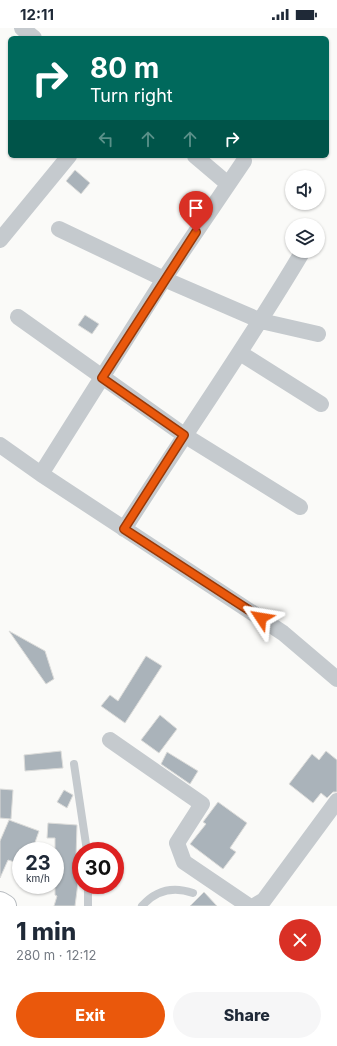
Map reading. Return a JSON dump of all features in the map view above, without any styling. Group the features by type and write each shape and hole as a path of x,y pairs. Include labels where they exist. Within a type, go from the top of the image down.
{"highway":[{"path":"0,903 5,906"}],"street":[{"path":"22,28 32,36"},
{"path":"0,240 67,158"},
{"path":"197,158 228,184"},
{"path":"41,474 164,279 244,161"},
{"path":"59,229 164,279 261,321 318,334"},
{"path":"124,529 184,435 261,321 299,258"},
{"path":"18,317 184,435 300,507"},
{"path":"240,352 321,404"},
{"path":"0,445 41,474 283,633 337,679"},
{"path":"110,740 202,804 178,844 184,862 249,906"},
{"path":"254,906 264,900 335,807"}],"lane":[{"path":"74,764 86,842"},
{"path":"142,906 153,896 175,888 181,888 193,893"},
{"path":"88,894 88,906"}],"building":[{"path":"75,170 90,183 81,194 66,181"},
{"path":"85,315 99,324 92,334 78,325"},
{"path":"9,631 45,651 54,679 46,684"},
{"path":"146,656 162,666 125,723 101,706 110,695 118,701"},
{"path":"160,715 177,729 159,753 141,740"},
{"path":"61,751 63,768 25,771 24,755"},
{"path":"326,751 337,760 337,792 333,792 327,798 321,793 313,803 289,784 312,754 319,760"},
{"path":"167,752 198,771 190,784 161,764"},
{"path":"0,789 13,790 11,819 0,818"},
{"path":"64,790 73,795 67,808 57,802"},
{"path":"218,802 247,823 230,848 236,852 223,869 190,844 206,824 203,822"},
{"path":"9,820 39,831 35,842 12,842 12,861 8,860 0,878 0,841"},
{"path":"48,823 77,825 76,842 72,842 72,894 77,894 75,906 54,906 57,896 55,894 64,894 64,842 55,842 55,838 47,838"},
{"path":"204,892 217,906 190,906"}],"route":[{"path":"196,232 164,279 102,378 184,435 124,529 261,618"}]}
